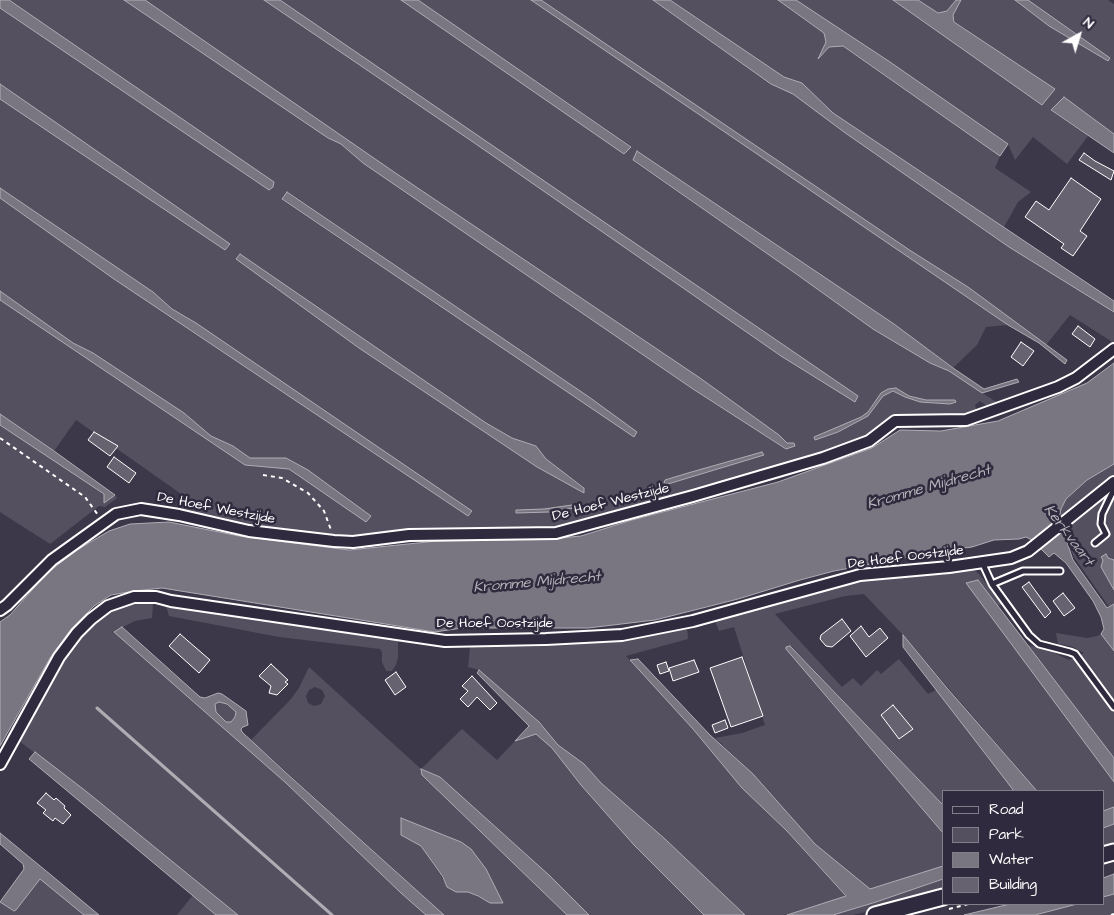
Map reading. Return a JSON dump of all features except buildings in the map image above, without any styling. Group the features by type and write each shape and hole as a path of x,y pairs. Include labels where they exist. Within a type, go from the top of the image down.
{"street":[{"name":"De Hoef Westzijde","path":"0,610 7,606 52,560 116,514 141,509 179,515 249,531 320,540 354,542 408,536 556,533 823,458 869,440 895,421 966,420 1058,387 1076,378 1114,350"},
{"path":"982,562 1011,558 1028,550 1114,482"},
{"name":"De Hoef Oostzijde","path":"0,764 59,657 77,633 108,606 134,597 156,597 445,640 566,638 622,635 693,621 860,575 982,562"},
{"path":"875,915 942,897"}],"lane":[{"path":"1095,543 1106,534 1102,524 1102,514 1114,490"},
{"path":"982,562 992,584 1029,635 1039,644 1075,654 1114,707"},
{"path":"992,584 1023,571 1060,571"}],"path":[{"path":"0,438 85,497 91,505"},
{"path":"263,475 282,478 308,493 324,512 330,526"}],"green space":[{"path":"9,0 124,0 341,144 363,163 693,389 785,449 795,446 794,443 787,443 779,435 700,378 394,172 145,0 264,0 473,142 781,356 781,343 461,126 280,0 401,0 624,154 631,146 418,0 531,0 1008,325 986,327 977,345 953,368 894,324 638,151 633,161 873,329 930,363 949,371 1001,405 991,409 980,401 975,405 977,412 969,416 895,417 863,439 803,462 563,530 353,542 257,529 181,513 184,496 76,420 54,451 0,414 0,300 245,465 289,469 366,522 371,516 308,470 286,458 250,458 233,446 211,436 184,413 93,353 73,343 0,291 0,198 173,319 468,516 472,512 196,323 172,309 153,292 0,188 0,99 225,250 230,245 0,84 0,8 269,190 273,187 274,182","holes":["288,192 589,397 637,433 634,436 282,200","239,254 486,423 512,438 536,446 546,459 584,487 583,492 537,467 359,348 237,259","896,388 909,396 926,400 956,401 920,402 893,391 883,396 868,416 838,432 815,439 814,437 861,417 868,412 881,393 888,389","762,452 764,455 668,484 665,480"]},
{"path":"541,0 653,0 771,84 793,93 844,132 1009,247 1114,312 1114,343 1070,315 1046,345 968,287 911,251"},
{"path":"670,0 778,0 824,33 826,42 819,57 829,47 842,46 1000,156 995,168 1031,192 1018,202 1004,227 833,113 802,83 784,77"},
{"path":"796,0 893,0 1042,104 1054,89 955,22 953,15 961,0 1015,0 1049,26 1108,61 1110,58 1028,0 1108,0 1114,4 1114,134 1064,97 1051,111 1088,136 1067,164 1033,137 1015,160 1008,144 890,62"},
{"path":"918,0 956,0 947,11 938,13"},
{"path":"0,425 105,495 104,503 115,495 117,498 105,507 99,506 50,544 0,512"},
{"path":"1114,464 1114,475 1059,519 1066,499 1087,480"},
{"path":"1114,489 1114,560 1108,558 1104,560 1101,567 1114,590 1114,604 1109,607 1074,557 1063,530"},
{"path":"967,568 974,570 1002,604 998,606 978,580 967,583 1114,782 1114,807 1104,811 1104,790 1036,790 903,635 864,594 845,596 775,614 842,687 853,678 861,686 877,670 881,674 899,659 928,694 936,690 1013,790 942,790 942,804 791,646 787,647 786,649 942,832 942,866 870,890 815,844 753,774 715,738 742,733 765,725 734,627 719,631 715,621 800,595 874,577 936,570 940,575 946,574 952,569"},
{"path":"141,603 153,604 152,618 135,621 117,630 286,783 426,915 238,915 87,792 15,738 59,665 79,637 99,617 113,607"},
{"path":"166,606 398,639 398,658 392,671 386,671 380,649 279,637 169,616"},
{"path":"687,627 688,639 626,656 693,729 742,788 787,831 846,897 787,915 745,915 665,839 601,783 584,764 558,745 539,722 479,670 468,667 470,647 534,647 618,642"},
{"path":"1056,633 1087,638 1101,634 1114,651 1114,758 1028,645 1048,650 1069,660 1084,653 1071,646 1058,644"},
{"path":"309,667 421,769 422,775 567,915 444,915 251,740 291,699 299,688","holes":["315,687 322,690 325,696 321,704 314,706 308,703 306,696 309,690","401,835 450,839 461,842 471,849 486,869 490,903 468,892 456,892 449,888 421,846"]},
{"path":"219,702 227,704 236,712 231,722 226,722 216,712 215,704"},
{"path":"462,729 497,760 515,741 536,734 552,748 581,785 634,845 704,915 589,915 550,876 440,777 421,769"},
{"path":"1114,824 1114,846 1104,849 1104,828"},
{"path":"40,879 84,915 0,915 0,902 13,911 16,910"},
{"path":"942,879 942,892 853,915 833,915"},
{"path":"1114,894 1114,915 1035,915 1073,905 1104,905 1104,897"},
{"path":"193,895 216,915 177,915"}],"water":[{"path":"0,0 9,0 274,182 273,187 269,190 0,8"},
{"path":"124,0 145,0 394,172 700,378 779,435 787,443 794,443 795,446 786,449 693,389 363,163 341,144 328,138"},
{"path":"264,0 280,0 858,396 855,402 781,356 473,142"},
{"path":"401,0 418,0 631,147 624,154"},
{"path":"531,0 541,0 911,251 968,287 1067,360 1065,364 1039,343 1008,325"},
{"path":"653,0 670,0 784,77 802,83 833,113 1114,301 1114,312 1009,247 844,132 793,94 771,84"},
{"path":"778,0 796,0 890,62 1008,144 1000,156 843,46 829,47 818,59 826,42 824,33"},
{"path":"893,0 918,0 938,13 947,11 956,0 961,0 953,15 954,22 1055,89 1042,105"},
{"path":"1015,0 1028,0 1110,58 1108,61 1049,26"},
{"path":"0,84 230,244 225,250 0,99"},
{"path":"1064,97 1114,134 1114,153 1051,110"},
{"path":"637,151 894,324 984,389 1017,379 1019,382 982,393 949,371 930,363 873,329 633,160"},
{"path":"0,188 153,292 172,309 196,323 472,511 468,516 114,279 0,198"},
{"path":"287,192 589,397 637,432 634,437 282,199"},
{"path":"240,254 486,423 512,438 536,446 546,459 584,488 584,493 537,467 359,348 236,259"},
{"path":"0,291 73,343 93,353 184,413 211,436 233,446 250,458 286,458 308,470 371,516 366,522 289,469 245,465 0,300"},
{"name":"Kromme Mijdrecht","path":"1114,363 1114,464 1087,480 1066,499 1059,519 1073,560 1107,608 1114,604 1114,651 1101,634 1104,629 1101,617 1093,601 1066,563 1054,553 1049,557 1032,540 1026,537 994,540 972,547 940,551 834,571 738,599 655,620 588,628 462,628 435,632 162,588 111,595 94,606 71,629 50,658 0,746 0,622 10,615 47,573 77,550 109,531 130,524 169,522 239,536 349,550 437,541 549,539 581,536 632,520 778,482 872,448 900,430 941,431 998,421 1087,383"},
{"path":"896,388 909,396 926,400 955,400 956,402 950,404 920,402 893,391 883,396 868,416 838,432 815,440 814,437 861,417 868,412 881,393 888,389"},
{"path":"0,414 115,495 104,503 104,494 0,425"},
{"path":"762,452 764,455 668,484 664,483 665,480"},
{"path":"572,505 573,508 550,512 516,513 516,510"},
{"path":"1106,554 1108,558 1114,560 1114,590 1101,567 1103,560 1101,557"},
{"path":"978,580 1114,758 1114,782 966,583"},
{"path":"122,627 200,697 205,698 218,693 222,694 246,711 248,725 241,729 242,732 444,915 426,915 286,783 114,632","holes":["219,702 227,704 236,712 231,722 226,722 216,712 215,704"]},
{"path":"903,635 1036,790 1013,790 903,647"},
{"path":"790,646 942,804 942,832 786,649 786,647"},
{"path":"638,659 710,735 753,774 815,844 870,889 942,866 942,879 833,915 787,915 846,896 787,831 742,788 693,729 630,660"},
{"path":"479,670 539,722 558,745 584,764 601,783 665,839 745,915 704,915 634,845 581,785 552,748 536,734 515,741 529,726 477,673"},
{"path":"35,752 238,915 216,915 29,759"},
{"path":"421,769 440,777 550,876 589,915 567,915 422,775"},
{"path":"1114,807 1114,824 1104,828 1104,811"},
{"path":"401,818 461,842 471,849 486,869 503,903 490,903 468,892 456,892 447,887 443,877 421,846 401,835"},
{"path":"0,833 99,915 84,915 40,879 16,910 14,911 0,902 24,869 23,864 0,844"},
{"path":"1114,874 1114,894 1104,897 1104,878"},
{"path":"1006,905 1073,905 1035,915 964,915"}],"waterway":[{"path":"97,708 332,915"}],"water label":[{"name":"Kerkvaart","path":"1068,536"}]}
